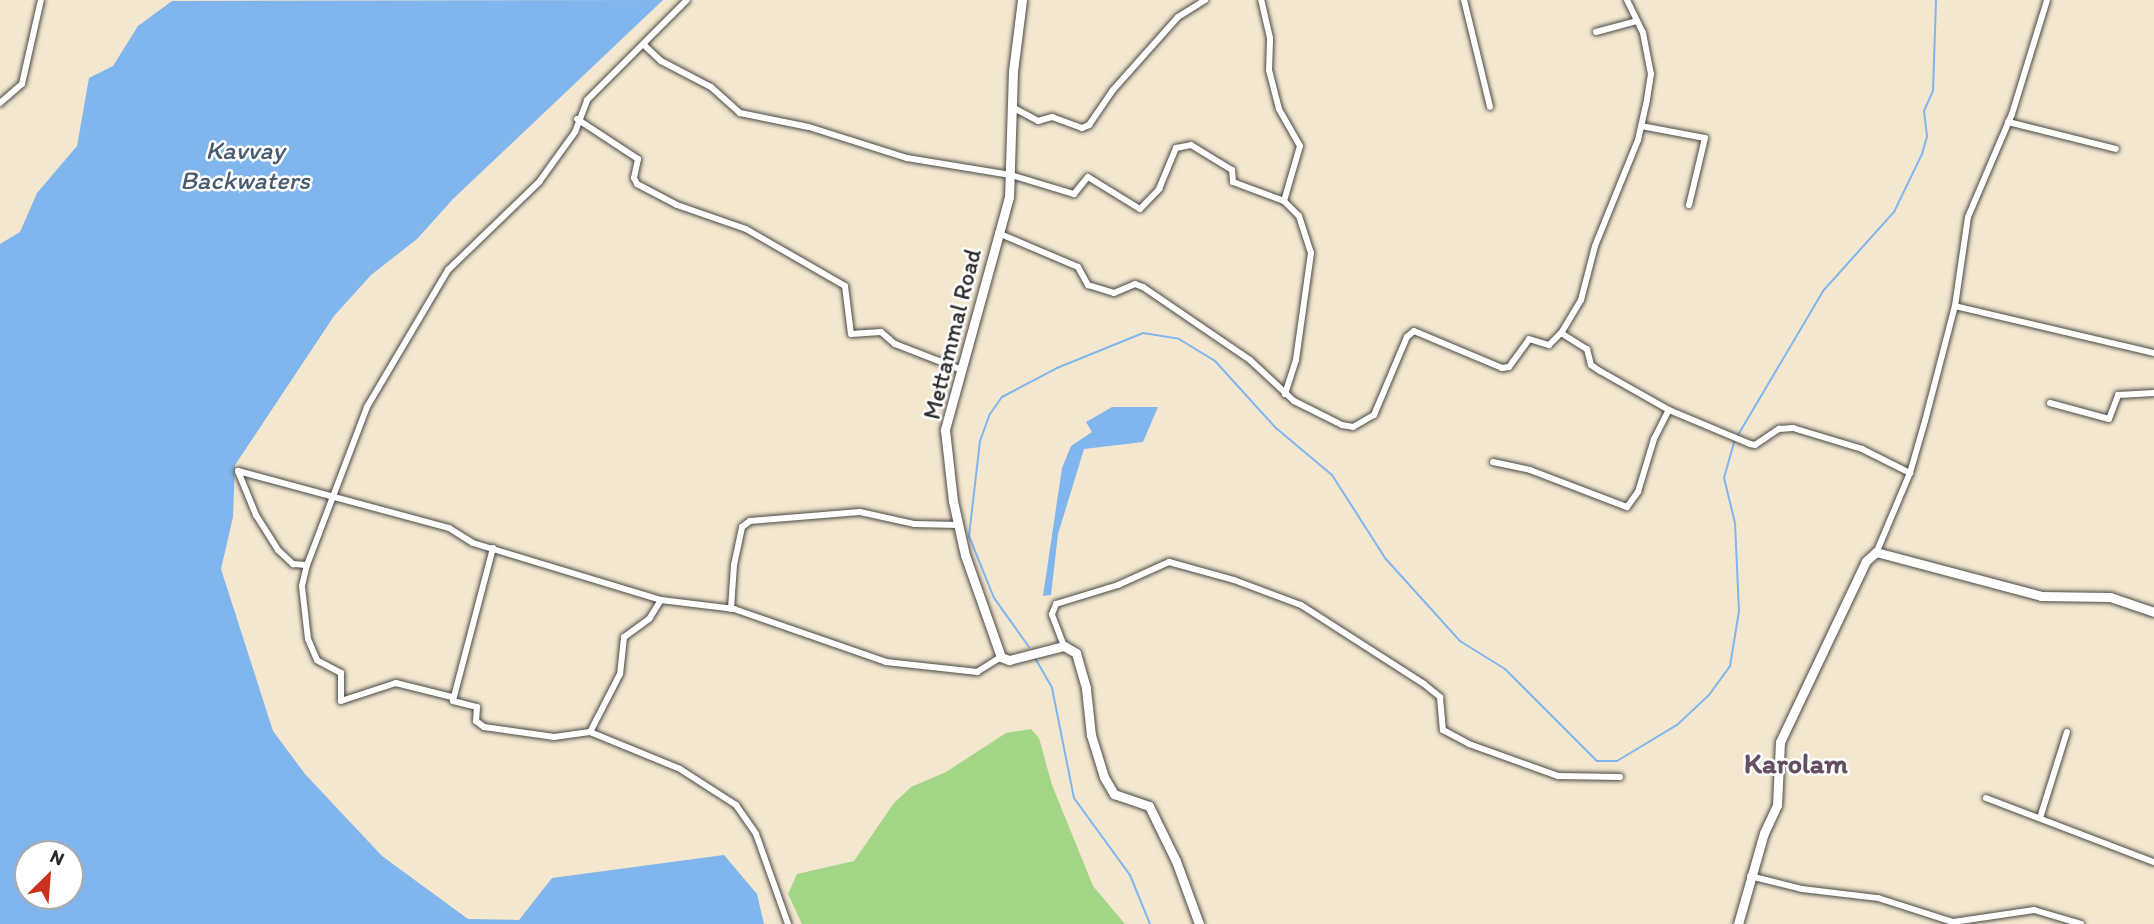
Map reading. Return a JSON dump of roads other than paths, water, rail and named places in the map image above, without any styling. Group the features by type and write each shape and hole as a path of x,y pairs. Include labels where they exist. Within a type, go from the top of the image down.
{"main road":[{"name":"Mettammal Road","path":"1001,657 958,525 945,430 1011,175 1012,107 1023,0"},
{"path":"1738,924 1750,876 1777,805 1780,742 1866,561 1878,551 1933,571 2041,596 2110,597 2154,611"},
{"path":"1001,657 1029,656 1064,646 1079,659 1091,735 1104,777 1114,793 1149,806 1176,861 1199,924"}],"street":[{"path":"0,103 22,84 41,0"},
{"path":"687,0 587,100 577,119 575,132 539,182 448,270 367,407 331,496 302,586 308,639 317,660 341,673 341,701 396,683 452,697 457,704 477,707 476,721 484,727 533,736 590,732 680,769 736,805 756,834 788,924"},
{"path":"1012,107 1038,121 1052,117 1082,128 1089,125 1113,90 1178,17 1205,0"},
{"path":"1261,0 1279,110 1300,146 1284,201"},
{"path":"1464,0 1490,107"},
{"path":"998,233 1078,267 1088,285 1114,293 1135,284 1143,287 1251,360 1284,394 1316,414 1353,427 1374,415 1407,337 1414,331 1502,368 1509,368 1529,339 1549,345 1561,333 1581,300 1595,246 1608,224 1641,126 1651,74 1637,21 1627,0"},
{"path":"1878,551 1910,473 1955,306 1968,217 2008,122 2047,0"},
{"path":"1596,32 1637,21"},
{"path":"643,45 661,61 711,87 740,113 809,127 907,158 1011,175 1074,194 1088,177 1140,209 1159,189 1176,148 1191,145 1232,170 1233,182 1284,201 1299,216 1311,253 1296,360 1284,394"},
{"path":"577,119 601,138 638,159 634,178 637,184 677,205 746,229 845,286 851,334 881,332 894,344 962,370"},
{"path":"2008,122 2116,149"},
{"path":"1641,126 1706,138 1689,205"},
{"path":"1955,306 2154,353"},
{"path":"1561,333 1587,349 1591,365 1669,410 1755,445 1779,429 1819,433 1910,473"},
{"path":"2050,403 2109,419 2118,395 2154,393"},
{"path":"1493,462 1530,470 1627,508 1639,492 1654,439 1669,410"},
{"path":"307,565 293,564 278,551 256,515 237,471 449,528 493,548 661,600 731,609 886,662 977,672 1001,657"},
{"path":"731,609 734,565 742,527 750,521 860,512 914,524 958,525"},
{"path":"452,697 493,548"},
{"path":"1064,646 1056,634 1052,614 1056,604 1118,585 1169,562 1234,580 1312,612 1440,697 1443,730 1469,744 1558,776 1620,777"},
{"path":"590,732 620,674 624,638 649,619 661,600"},
{"path":"2040,818 2067,732"},
{"path":"1986,798 2154,862"},
{"path":"1750,876 1802,889 1878,898 1952,922 2034,910 2081,924"}],"water":[{"name":"Kavvay Backwaters","path":"663,0 453,199 417,239 371,275 334,316 235,465 233,517 221,569 273,731 305,774 382,856 468,919 519,920 552,878 724,855 757,894 764,924 0,924 0,244 20,232 37,193 77,146 89,78 113,66 138,26 172,1"},
{"path":"1112,407 1158,407 1143,442 1084,449 1058,534 1051,595 1043,596 1062,468 1071,446 1092,432 1086,422"}],"waterway":[{"path":"1738,435 1823,291 1894,212 1922,154 1927,136 1924,111 1933,91 1936,0"},
{"path":"1029,647 994,598 969,536 980,441 990,414 1002,397 1057,368 1143,333 1179,339 1215,361 1276,428 1332,475 1385,558 1460,641 1505,669 1597,761 1617,761 1677,725 1709,695 1730,666 1739,611 1735,523 1724,478 1735,439"},
{"path":"1035,658 1052,688 1074,798 1130,875 1150,924"}],"district":[{"name":"Karolam","path":"1796,763"}]}
